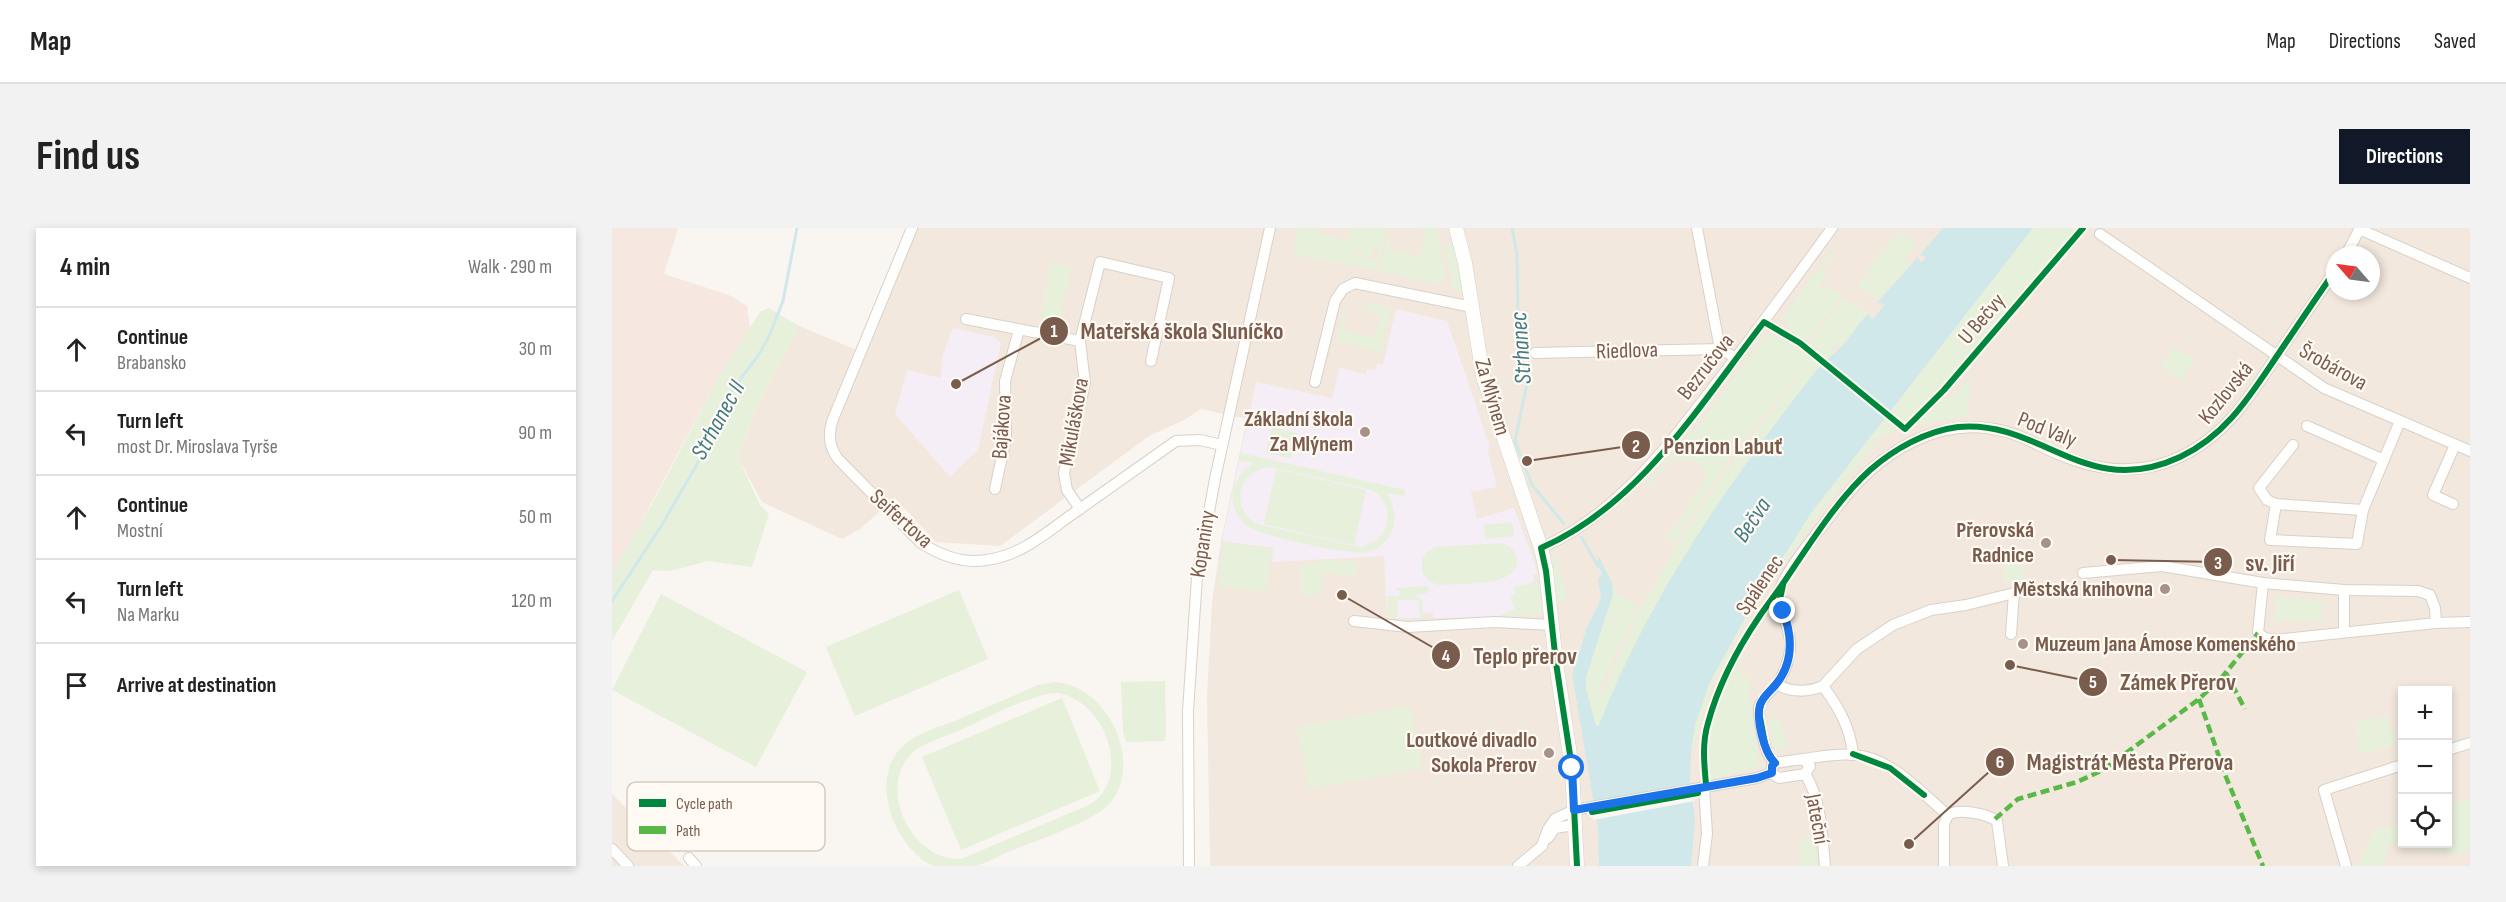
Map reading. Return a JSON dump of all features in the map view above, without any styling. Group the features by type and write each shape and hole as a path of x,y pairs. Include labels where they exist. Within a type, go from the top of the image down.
{"street":[{"name":"Seifertova","path":"912,228 833,419 829,436 834,454 913,537 928,548 959,560 983,561 1013,553 1040,538 1176,441 1200,440 1222,444"},
{"name":"Kopaniny","path":"1189,866 1188,723 1191,632 1201,548 1270,228"},
{"name":"Za Mlýnem","path":"1456,228 1466,263 1483,376 1541,548 1546,571 1572,768 1577,866"},
{"path":"1696,228 1720,349 1736,358"},
{"name":"Bezručova","path":"1541,548 1569,534 1592,518 1637,480 1670,443 1736,358 1832,228"},
{"path":"2351,246 2360,229 2470,278"},
{"name":"Šrobárova","path":"2100,234 2324,388 2470,451"},
{"name":"Mikuláškova","path":"1080,509 1067,490 1064,473 1085,383 1080,341 1100,262 1169,278 1151,361"},
{"path":"1315,382 1335,301 1343,289 1349,286 1355,284 1472,307"},
{"name":"Kozlovská","path":"2099,467 2121,470 2152,467 2180,457 2209,441 2241,408 2326,284"},
{"path":"966,319 1080,341"},
{"name":"Bajákova","path":"995,489 1006,438 1005,381 1019,330"},
{"name":"Riedlova","path":"1534,353 1720,349"},
{"path":"2276,504 2270,540 2357,544 2363,510 2400,421"},
{"path":"2307,426 2384,460"},
{"name":"Pod Valy","path":"1911,442 1957,427 1984,428 2008,433 2073,460 2099,467"},
{"name":"Spálenec","path":"1777,684 1786,666 1791,646 1790,631 1780,604 1783,585 1798,561 1860,479 1882,460 1911,442"},
{"path":"2293,445 2259,488 2267,500 2276,504 2363,510"},
{"path":"2453,504 2433,495 2455,445"},
{"path":"2083,573 2162,566 2263,583 2344,590 2418,591 2430,595 2435,608 2436,622"},
{"path":"2263,583 2258,633 2265,638 2275,640 2436,622 2470,622"},
{"path":"2344,590 2344,632"},
{"path":"1805,774 1779,778 1766,749 1759,712 1763,698 1777,684 1788,689 1799,690 1823,686 1857,649 1893,625 1931,610 2014,593 2011,634"},
{"path":"1354,621 1408,627 1495,622 1552,625"},
{"path":"1823,686 1841,712 1851,738 1854,754"},
{"path":"2452,749 2470,743"},
{"path":"1546,840 1552,822 1574,810 1704,787 1803,759 1854,754 1890,768 1948,815"},
{"name":"Jateční","path":"1803,759 1810,766 1805,774 1811,784 1821,824 1825,866"},
{"path":"2346,866 2324,790 2398,767"},
{"path":"1703,866 1707,834 1704,787"},
{"path":"1944,866 1944,824 1948,815 1956,812 1995,819 1999,826 2003,866"},
{"path":"1518,866 1539,850 1555,828 1575,825"},
{"path":"612,849 628,866"}],"shaded area":[{"path":"612,228 678,228 664,274 729,295 747,306 750,328 719,376 612,577"},
{"path":"917,228 2470,228 2470,866 1210,866 1207,695 1212,603 1221,541 1247,419 1201,409 1184,420 1149,436 1000,546 936,542 895,498 860,529 842,539 762,502 738,458 755,411 799,326 866,354"},
{"name":"Základní škola Za Mlýnem","path":"1396,309 1447,321 1489,444 1488,453 1497,487 1471,492 1477,519 1514,508 1535,564 1537,574 1533,575 1534,582 1515,589 1515,609 1497,617 1433,618 1433,613 1420,614 1420,618 1387,618 1384,556 1272,562 1273,548 1222,541 1256,382 1332,398 1339,368 1366,374 1367,369 1376,370 1377,364 1383,365"},
{"path":"953,328 994,337 1001,343 978,450 950,477 895,414 907,370 941,378 942,357"},
{"path":"612,794 627,809 627,851 669,851 684,866 612,866"}],"green space":[{"path":"1298,228 1317,228 1317,233 1348,240 1351,228 1387,228 1380,258 1377,257 1379,248 1373,247 1371,257 1356,253 1358,248 1356,247 1355,256 1379,261 1377,270 1293,255"},
{"path":"1413,228 1437,228 1445,277 1438,284 1379,271 1388,236 1391,237 1389,249 1420,256 1426,232"},
{"path":"2033,228 2077,228 1929,402 1898,429 1875,439 1874,445 1815,520 1813,519 1810,523 1812,524 1756,602 1714,679 1694,746 1692,746 1695,725 1709,684 1745,618 1811,513"},
{"path":"1899,231 1917,245 1905,259 1911,264 1878,301 1857,285 1863,276 1874,283 1875,281 1865,274"},
{"path":"1453,242 1462,293 1454,291 1445,246"},
{"path":"1830,253 1857,271 1832,256 1821,271 1827,276 1818,288 1823,291 1827,285 1842,296 1805,343 1788,328 1783,316"},
{"path":"1051,263 1071,267 1059,321 1040,318"},
{"path":"1844,298 1867,314 1841,347 1835,345 1831,348 1835,352 1818,369 1786,411 1695,539 1643,629 1599,725 1596,726 1586,689 1586,677 1612,598 1612,583 1615,584 1617,598 1618,594 1638,606 1598,691 1595,691 1603,693 1627,636 1629,637 1634,618 1644,603 1646,604 1646,599 1671,559 1671,554 1728,467 1730,468 1742,448 1797,379 1797,375 1730,457 1673,545 1666,536 1667,533 1674,529 1708,475 1701,469 1702,467 1689,458 1677,462 1671,459 1651,484 1656,489 1650,489 1646,484 1693,430 1695,431 1765,337 1770,335 1786,341 1806,355 1812,347 1810,343"},
{"path":"1366,301 1388,306 1390,311 1381,352 1337,341 1345,306 1347,307 1343,331 1375,337 1381,314 1364,309"},
{"path":"769,308 799,326 755,411 738,458 760,505 769,514 752,567 708,561 670,571 653,570 612,641 612,574 657,495 719,376 760,312"},
{"path":"1759,336 1761,338 1681,441 1645,481 1644,478 1677,442"},
{"path":"2175,347 2195,361 2181,381 2161,366"},
{"path":"1970,376 1968,415 1914,426 1940,400 1952,397"},
{"path":"1272,427 1297,433 1291,458 1266,453"},
{"path":"1241,453 1405,490 1404,496 1387,493 1394,511 1393,528 1384,543 1376,549 1367,552 1345,551 1308,544 1272,536 1250,528 1242,521 1234,507 1233,492 1240,475 1254,463 1239,460","holes":["1270,467 1372,490 1385,505 1388,514 1387,523 1378,538 1360,547 1257,524 1248,517 1240,499 1244,482 1251,474 1259,469"]},
{"path":"1276,469 1366,490 1354,545 1264,524"},
{"path":"1512,522 1514,536 1486,539 1484,525"},
{"path":"1224,542 1272,549 1266,592 1218,586"},
{"path":"1502,543 1512,549 1517,560 1515,569 1498,580 1472,584 1438,585 1429,581 1422,572 1422,558 1435,547"},
{"path":"1555,550 1560,568 1557,569 1558,575 1561,574 1566,594 1564,601 1555,604 1551,564"},
{"path":"1328,560 1359,563 1354,576 1324,572 1320,593 1302,597 1300,566"},
{"path":"2006,564 2024,565 2023,584 2003,583"},
{"path":"1536,582 1540,584 1542,610 1540,615 1497,617 1515,609 1510,596 1516,593 1514,587"},
{"path":"1427,586 1429,589 1427,593 1414,595 1422,600 1423,618 1420,618 1419,600 1398,600 1397,618 1387,618 1387,596 1399,596 1400,591 1396,588"},
{"path":"959,590 988,659 855,716 826,647"},
{"path":"661,594 807,672 756,767 612,690"},
{"path":"2277,596 2323,602 2322,620 2273,621"},
{"path":"1742,655 1744,656 1736,671 1750,677 1748,702 1751,702 1759,767 1708,780 1709,731 1729,680"},
{"path":"1165,681 1166,735 1164,741 1126,742 1123,732 1121,682"},
{"path":"1054,682 1073,686 1090,696 1104,710 1115,728 1121,747 1123,767 1120,786 1110,803 1090,818 979,865 934,866 926,862 906,843 892,818 886,789 891,762 905,744 925,732 1038,685","holes":["1058,693 1075,699 1089,710 1100,725 1108,742 1111,760 1110,778 1103,793 1089,805 961,859 945,857 930,850 918,840 907,826 897,794 899,777 905,762 913,752 933,741 1035,697"]},
{"path":"1062,698 1100,791 961,850 922,757"},
{"path":"1410,706 1422,768 1309,789 1297,727"},
{"path":"2387,716 2397,744 2378,750 2375,718"},
{"path":"1780,717 1788,750 1774,749 1769,719"},
{"path":"2373,718 2377,750 2359,754 2356,721"},
{"path":"2470,798 2470,850 2464,851 2464,854 2418,848 2452,848 2452,805"},
{"path":"2398,823 2398,845 2388,844 2383,866 2358,866 2374,831"},
{"path":"1812,838 1812,844 1816,843 1817,866 1800,866 1799,840"}],"water":[{"name":"Bečva","path":"1943,228 2033,228 1811,513 1745,618 1709,684 1695,725 1691,752 1690,782 1695,819 1691,866 1599,866 1598,828 1572,674 1586,629 1601,597 1598,580 1602,573 1596,563 1599,557 1612,583 1613,594 1586,677 1586,689 1596,726 1599,725 1642,630 1667,585 1722,498 1815,372 1844,344 1864,318 1869,314 1872,320 1885,305 1878,302 1918,257 1921,263 1926,257 1920,255"}],"pier":[{"path":"1825,358 1892,414 1887,420 1819,363"},
{"path":"1693,783 1695,801 1593,820 1590,802"}],"waterway":[{"name":"Strhanec II","path":"612,601 660,528 696,466 733,389 760,353 770,334 783,301 797,228"},
{"name":"Strhanec","path":"1512,228 1517,255 1518,317 1527,383 1515,441 1532,485 1564,524"},
{"name":"Strhanec","path":"1581,537 1598,566"}],"marked path":[{"path":"1995,819 2018,799 2077,782 2103,770 2199,699 2223,676 2258,633"},
{"path":"2226,673 2245,709"},
{"path":"2199,699 2226,777 2263,866"}],"cycle path":[{"name":"U Bečvy","path":"1577,866 1572,768 1541,548 1576,529 1609,506 1638,479 1666,450 1764,322 1800,343 1905,429 1944,390 2083,228"},
{"path":"1706,784 1704,753 1706,731 1717,695 1736,654 1824,523 1846,495 1879,462 1922,437 1958,427 1988,428 2014,434 2090,465 2117,470 2147,468 2180,457 2211,437 2237,412 2326,284"},
{"path":"1775,763 1766,749 1759,712 1763,698 1782,676 1790,655 1789,631 1780,599 1783,585"},
{"path":"1853,754 1890,768 1924,795"},
{"path":"1592,812 1698,793"}],"place":[{"name":"Mateřská škola Sluníčko","path":"956,384"},
{"name":"Základní škola Za Mlýnem","path":"1365,432"},
{"name":"Penzion Labuť","path":"1527,461"},
{"name":"Přerovská Radnice","path":"2046,543"},
{"name":"sv. Jiří","path":"2111,560"},
{"name":"Městská knihovna","path":"2165,589"},
{"name":"Teplo přerov","path":"1342,595"},
{"name":"Muzeum Jana Ámose Komenského","path":"2023,644"},
{"name":"Zámek Přerov","path":"2010,665"},
{"name":"Loutkové divadlo Sokola Přerov","path":"1549,753"},
{"name":"Magistrát Města Přerova","path":"1909,844"}],"route":[{"path":"1572,768 1574,810 1757,778 1772,773 1772,766 1775,763 1768,756 1759,712 1763,698 1777,684 1790,655 1790,631 1783,611"}]}
